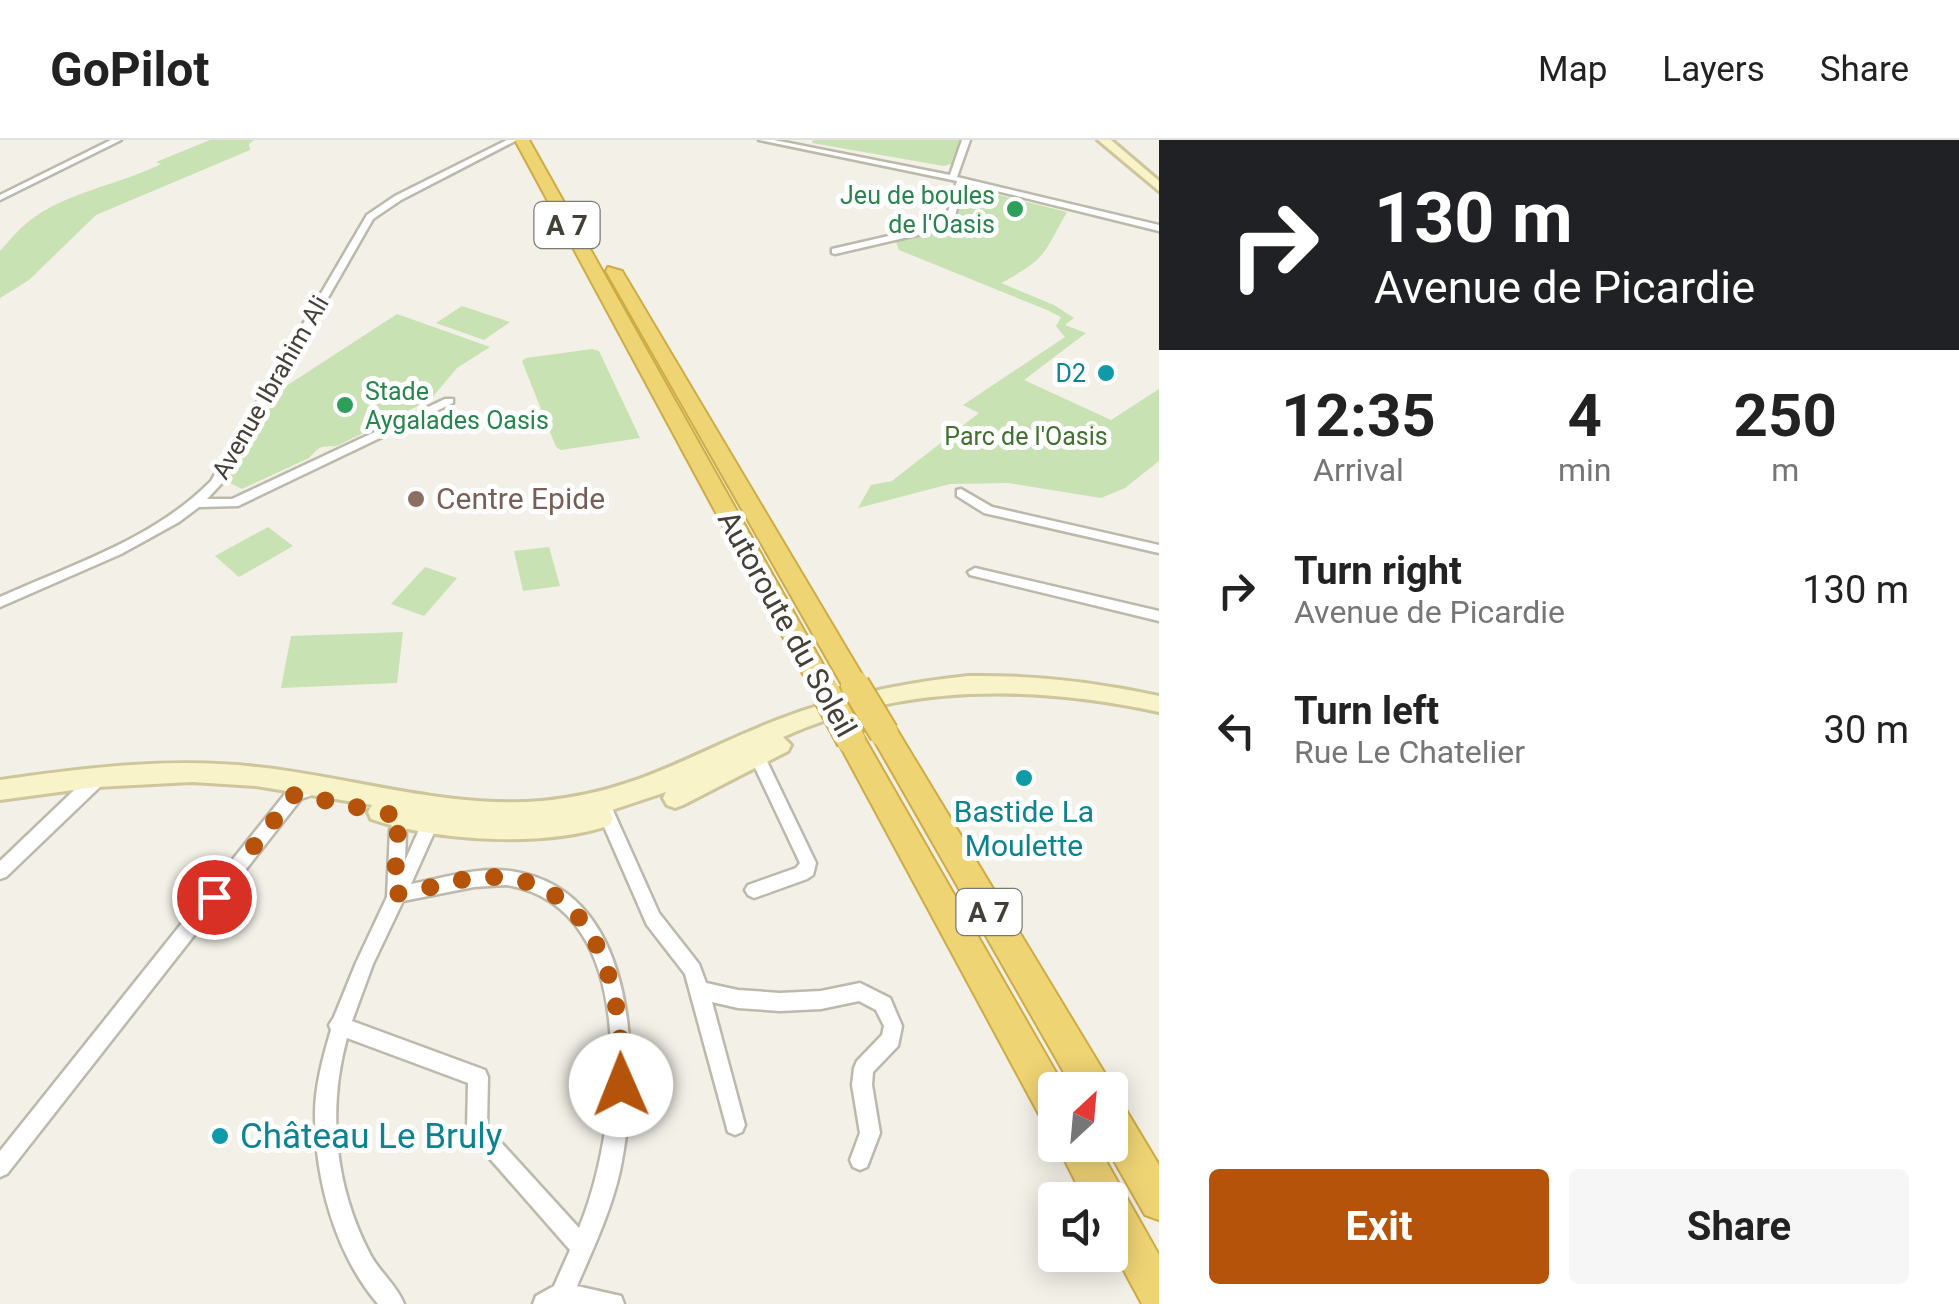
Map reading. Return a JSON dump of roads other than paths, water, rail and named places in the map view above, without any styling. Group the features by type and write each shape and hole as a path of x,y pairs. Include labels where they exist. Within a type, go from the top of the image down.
{"highway":[{"name":"Autoroute du Soleil","path":"518,141 855,685 1083,1072"},
{"name":"Autoroute du Soleil","path":"639,333 851,740 1038,1076"},
{"path":"1128,1148 1159,1201"},
{"path":"1128,1239 1159,1295"}],"main road":[{"path":"1104,140 1159,187"},
{"path":"1118,140 1159,175"},
{"path":"0,790 98,778 210,772 320,784 406,809 506,829 565,825 662,786 781,728 916,688 1041,684 1159,704"},
{"path":"604,809 669,800 827,724 921,699 998,694 1049,698 1159,717"},
{"path":"136,775 406,809"}],"street":[{"path":"0,198 116,140"},
{"path":"763,140 957,179 1159,228"},
{"path":"835,251 949,223 966,140"},
{"name":"Avenue Ibrahim Ali","path":"0,602 163,526 200,503 216,483 360,229 379,210 518,141"},
{"path":"200,503 234,503 449,401"},
{"path":"961,493 988,510 1159,549"},
{"path":"975,572 1159,616"},
{"path":"754,890 801,874 808,863 758,757"},
{"path":"0,872 98,778"},
{"path":"4,1156 295,794 320,784"},
{"path":"394,894 398,830 406,809"},
{"path":"604,809 653,919 693,970 735,1125"},
{"path":"393,1304 363,1268 332,1190 326,1140 329,1078 338,1025 394,894 434,815"},
{"path":"394,894 425,892 490,876 522,880 558,897 588,924 611,979 623,1051 619,1120 608,1178 582,1246 553,1299 613,1304"},
{"path":"699,990 720,996 828,1001 860,992 883,1004 892,1026 890,1039 864,1068 862,1085 869,1108 870,1132 860,1160"},
{"path":"338,1025 478,1077 477,1129 582,1246"}],"place":[{"name":"Jeu de boules de l'Oasis","path":"1015,209"},
{"name":"D2","path":"1106,373"},
{"name":"Stade Aygalades Oasis","path":"345,405"},
{"name":"Centre Epide","path":"416,499"},
{"name":"Bastide La Moulette","path":"1024,778"},
{"name":"Château Le Bruly","path":"220,1136"}],"park label":[{"name":"Parc de l'Oasis","path":"1026,436"}]}
